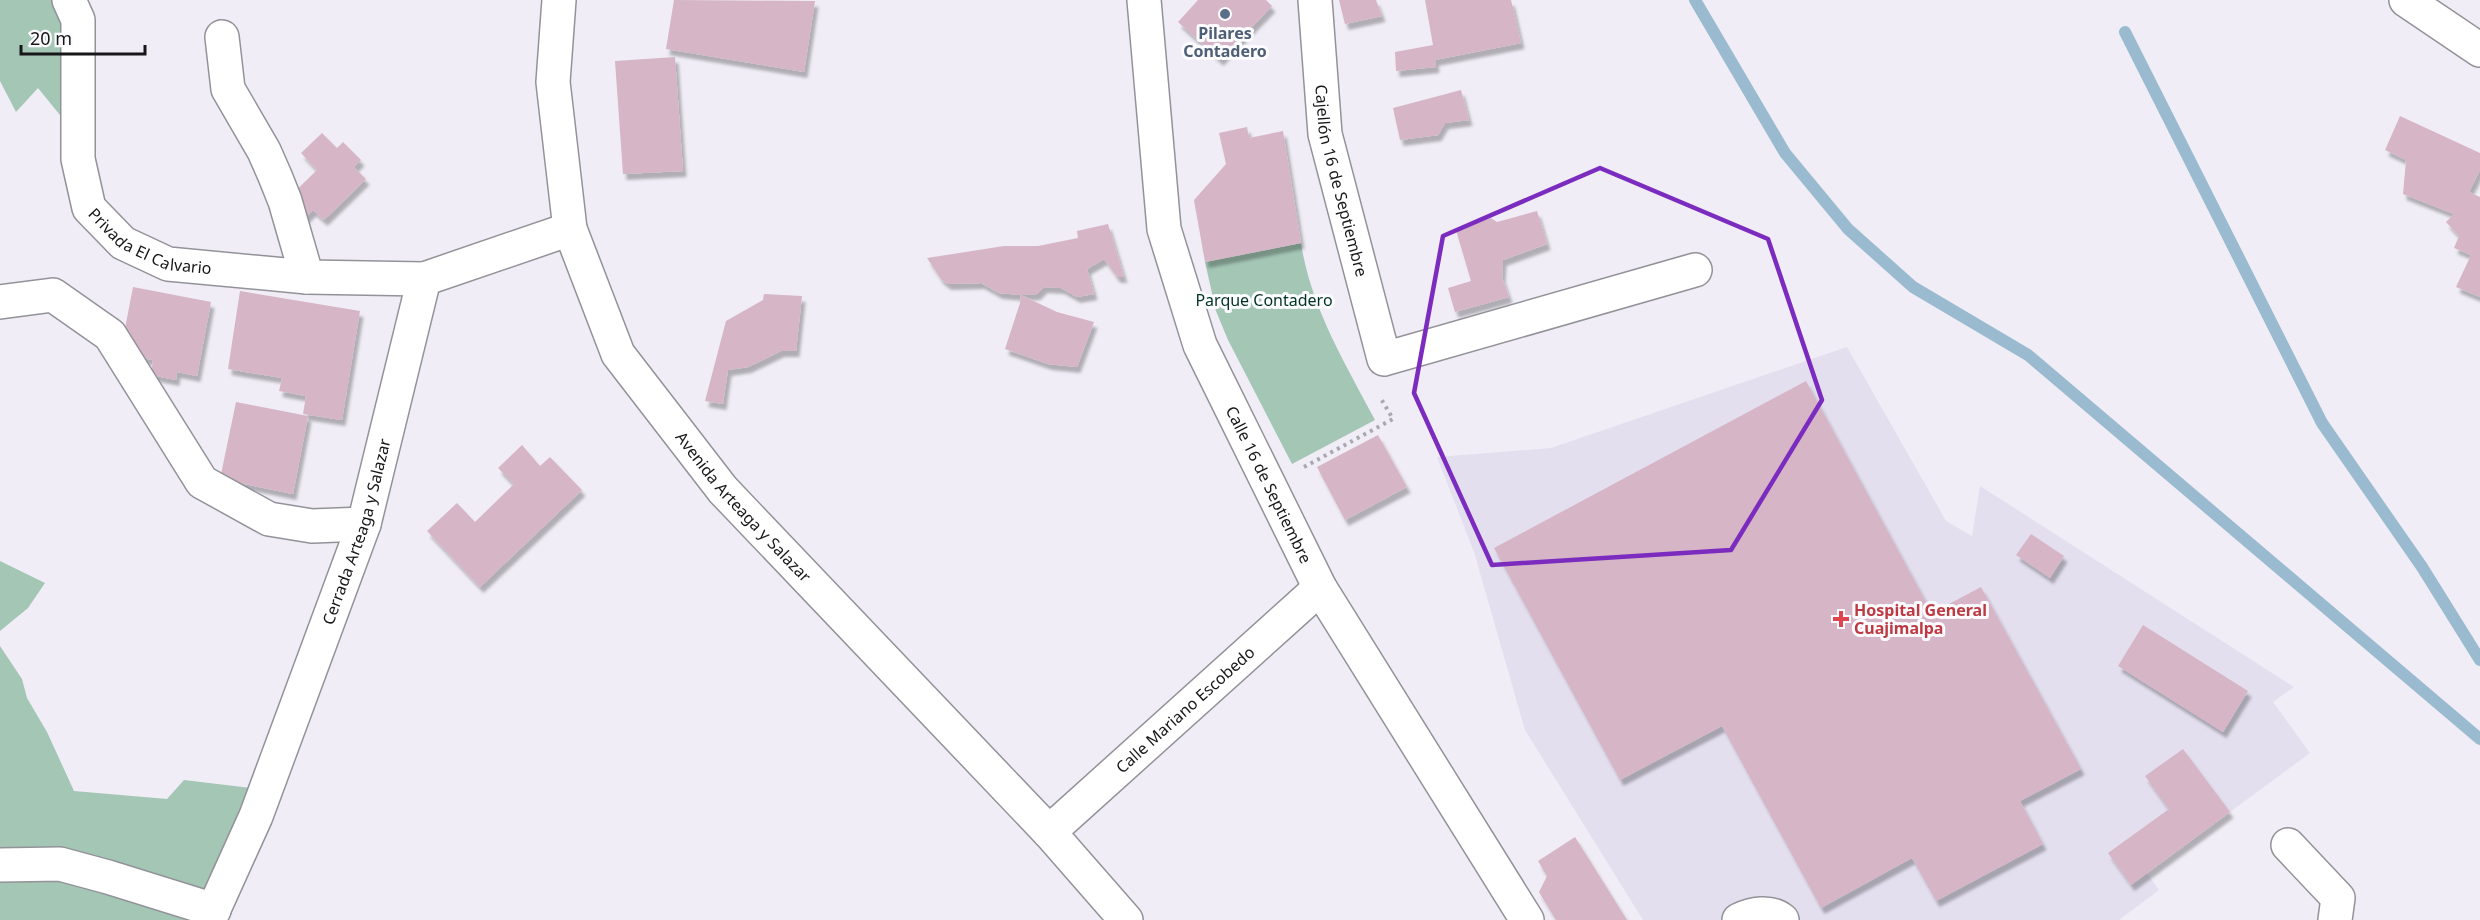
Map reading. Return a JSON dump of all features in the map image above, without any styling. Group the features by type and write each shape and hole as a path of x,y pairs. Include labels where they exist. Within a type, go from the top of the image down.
{"street":[{"name":"Privada El Calvario","path":"69,0 78,20 78,159 89,208 123,243 168,264 307,277 424,279"},
{"name":"Avenida Arteaga y Salazar","path":"559,0 553,82 570,229 618,354 723,490 1049,832 1126,920"},
{"name":"Calle 16 de Septiembre","path":"1144,0 1164,229 1200,345 1320,588 1527,920"},
{"name":"Cajellón 16 de Septiembre","path":"1315,0 1325,134 1384,359 1695,270"},
{"path":"2406,0 2480,50"},
{"path":"222,37 228,89 264,151 275,176 285,201 307,277"},
{"path":"424,279 570,229"},
{"name":"Cerrada Arteaga y Salazar","path":"212,915 256,816 364,524 424,279"},
{"path":"0,302 53,295 110,335 202,482 269,519 312,526 364,524"},
{"name":"Calle Mariano Escobedo","path":"1049,832 1320,588"},
{"path":"2288,845 2338,898 2335,920"},
{"path":"0,865 60,864 108,877 212,915"},
{"path":"1740,920 1757,914 1778,916 1782,920"}],"path":[{"path":"1269,486 1393,419 1385,406"}],"highlighted area":[{"path":"1600,168 1768,239 1822,400 1731,550 1492,565 1414,393 1443,236"}],"shaded area":[{"name":"Hospital General Cuajimalpa","path":"1847,347 1946,521 1972,536 1980,486 2294,687 2273,702 2310,753 2147,873 2159,890 2119,920 1643,920 1525,730 1474,552 1437,457 1551,448"}],"green space":[{"path":"0,0 58,0 58,17 64,36 77,136 38,88 16,112 0,81"},
{"name":"Parque Contadero","path":"1301,243 1321,313 1375,420 1292,464 1228,340 1216,311 1205,262"},
{"path":"0,561 45,583 28,608 0,631"},
{"path":"0,646 22,679 27,698 47,732 74,791 167,799 184,780 251,788 207,920 0,920"}],"building":[{"path":"674,0 815,1 804,72 666,49"},
{"path":"1198,0 1266,0 1272,6 1220,60 1178,22"},
{"path":"1339,0 1376,0 1382,16 1345,24"},
{"path":"1425,0 1511,0 1521,43 1435,60 1436,67 1396,71 1395,52 1433,45"},
{"path":"675,57 683,171 623,174 615,61"},
{"path":"1461,90 1469,120 1445,123 1438,135 1400,140 1393,108"},
{"path":"2400,116 2480,153 2480,170 2469,192 2480,197 2480,297 2456,287 2471,255 2454,248 2459,236 2446,222 2454,214 2403,194 2406,160 2385,150"},
{"path":"1247,127 1249,138 1283,131 1301,243 1205,262 1194,200 1226,164 1219,133"},
{"path":"322,133 337,148 343,142 361,160 354,167 366,179 324,220 313,210 304,219 285,201 317,170 301,153"},
{"path":"1537,211 1547,244 1503,260 1502,277 1509,297 1455,312 1448,288 1471,281 1456,230 1491,218 1497,222"},
{"path":"1108,224 1124,277 1117,277 1104,259 1087,269 1094,294 1077,297 1061,288 1044,287 1037,294 1021,295 999,293 981,283 948,284 941,279 927,258 1004,246 1038,246 1078,238 1077,231"},
{"path":"133,287 211,302 197,376 177,372 176,380 151,375 153,360 120,354"},
{"path":"240,291 360,311 342,420 303,414 306,396 279,391 282,378 228,369"},
{"path":"764,294 802,296 796,351 781,351 748,367 728,370 723,404 705,401 726,321 763,300"},
{"path":"1021,295 1057,312 1094,322 1077,367 1048,364 1005,349"},
{"path":"1806,381 1932,613 1981,587 2081,769 2020,801 2043,844 1936,901 1912,858 1821,908 1722,726 1620,780 1494,548"},
{"path":"236,402 308,416 293,494 220,479"},
{"path":"1378,435 1407,487 1345,520 1317,467"},
{"path":"522,445 540,466 550,457 582,490 480,587 427,531 457,503 475,522 514,484 498,468"},
{"path":"2031,534 2064,556 2050,578 2016,555"},
{"path":"2143,625 2248,691 2223,732 2118,666"},
{"path":"2183,749 2230,812 2131,885 2108,853 2169,809 2145,776"},
{"path":"1575,837 1627,920 1556,920 1539,892 1547,876 1538,861"}],"waterway":[{"path":"1695,0 1785,153 1848,229 1913,287 2028,355 2480,739"},
{"path":"2125,32 2322,423 2422,567 2480,660"}],"place":[{"name":"Pilares Contadero","path":"1225,14"},
{"name":"Hospital General Cuajimalpa","path":"1841,619"}]}
